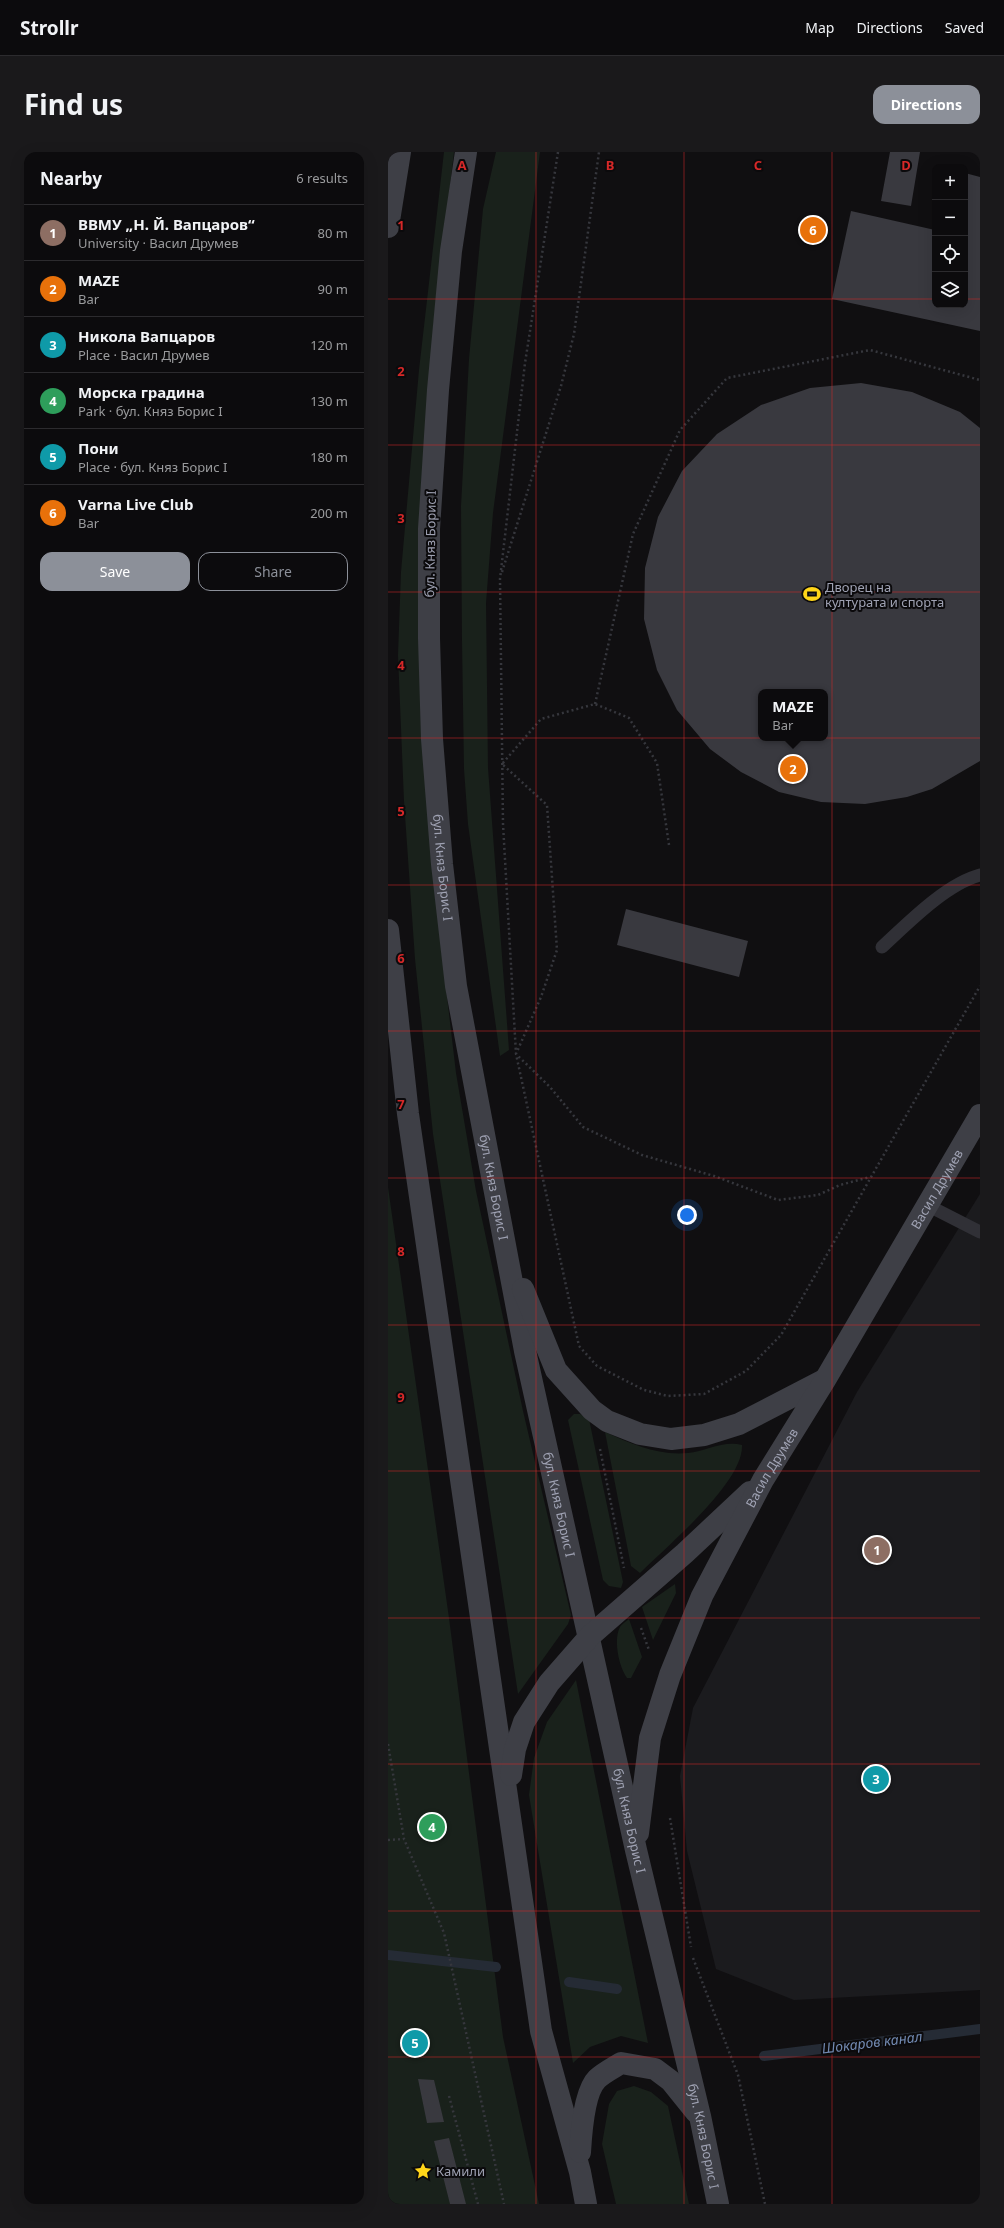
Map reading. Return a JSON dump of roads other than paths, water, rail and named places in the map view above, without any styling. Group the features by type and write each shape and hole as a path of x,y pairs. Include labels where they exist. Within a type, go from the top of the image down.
{"main road":[{"path":"388,227 400,152"},
{"name":"бул. Княз Борис I","path":"466,152 451,251 438,390 429,529 432,731 442,864 456,986 526,1351 636,1850 700,2116 718,2204"},
{"path":"388,930 408,1114 542,2031 580,2172 586,2204"},
{"name":"Васил Друмев","path":"636,1850 650,1738 664,1693 702,1596 762,1480 825,1380 980,1115"},
{"path":"504,1241 556,1370 592,1410 607,1421 640,1434 671,1439 704,1435 738,1424 825,1380"},
{"path":"507,1794 515,1749 524,1722 549,1683 590,1636 630,1599 685,1553 762,1480"},
{"path":"580,2172 581,2130 588,2100 596,2080 621,2063 655,2069 670,2081 700,2116"}],"lane":[{"path":"882,947 925,908 967,878 980,875"},
{"path":"927,1205 980,1232"}],"waterway":[{"name":"Шокаров канал","path":"388,1955 496,1967"},
{"name":"Шокаров канал","path":"569,1982 617,1989"},
{"name":"Шокаров канал","path":"764,2056 980,2029"}],"place":[{"name":"Varna Live Club","path":"813,230"},
{"name":"Дворец на културата и спорта","path":"812,594"},
{"name":"MAZE","path":"793,769"},
{"name":"ВВМУ „Н. Й. Вапцаров“","path":"877,1550"},
{"name":"Никола Вапцаров","path":"876,1779"},
{"name":"Морска градина","path":"432,1827"},
{"name":"Пони","path":"415,2043"},
{"name":"Камили","path":"423,2171"}]}
